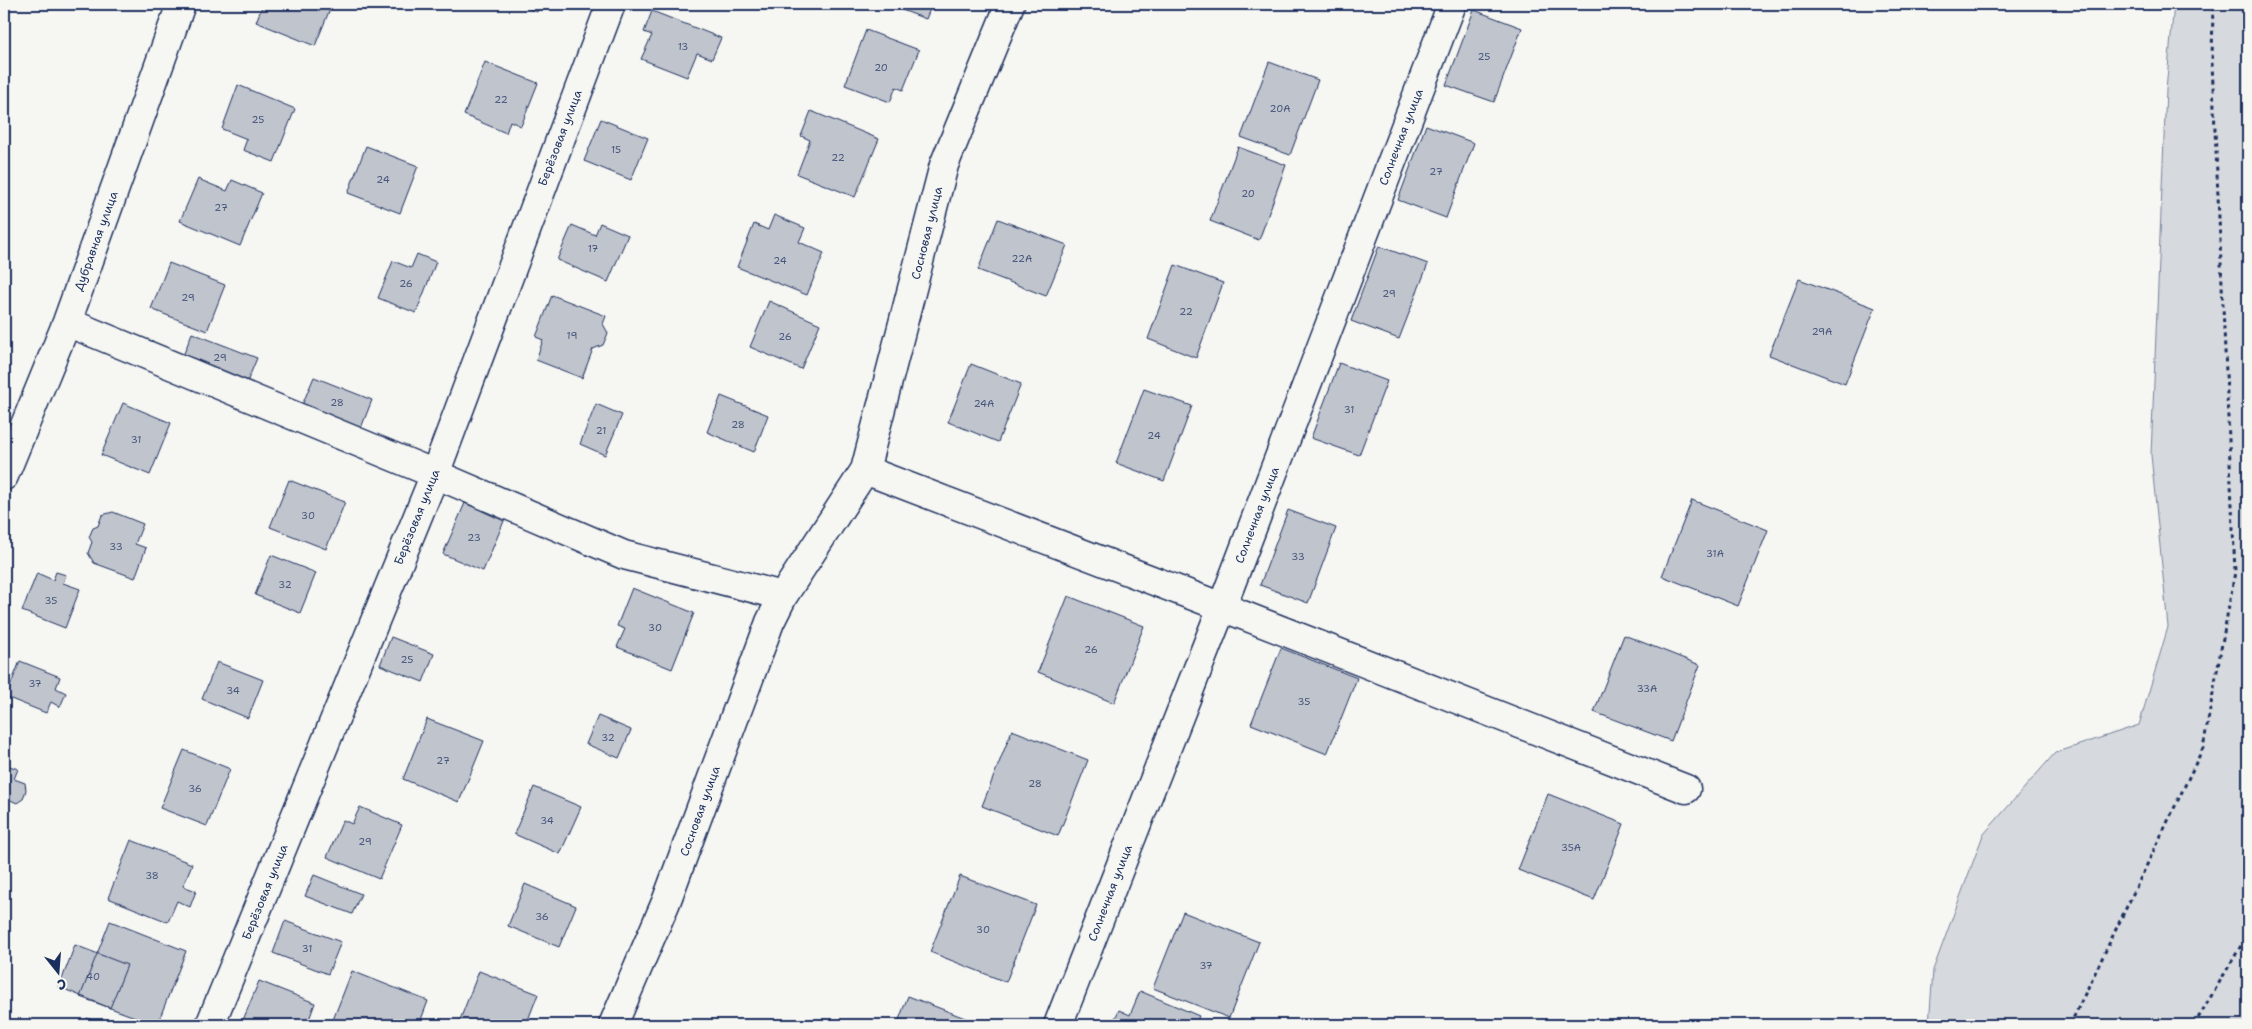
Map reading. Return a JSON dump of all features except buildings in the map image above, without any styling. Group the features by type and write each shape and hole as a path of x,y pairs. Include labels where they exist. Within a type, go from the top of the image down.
{"street":[{"name":"Дубравная улица","path":"4,476 67,322 181,4"},
{"name":"Берёзовая улица","path":"210,1025 435,474 611,4"},
{"name":"Сосновая улица","path":"613,1025 666,902 770,622 783,596 866,470 944,165 1010,4"},
{"name":"Солнечная улица","path":"1058,1025 1222,607 1452,4"},
{"path":"67,322 435,474 624,555 783,596"},
{"path":"866,470 1686,789"}],"path":[{"path":"2070,1025 2203,748 2235,572 2212,63 2213,4"},
{"path":"2194,1025 2248,934"}],"shaded area":[{"path":"2174,4 2248,4 2248,1025 1929,1025 1933,970 1983,835 2055,753 2139,725 2168,627 2151,455 2166,90"}]}
